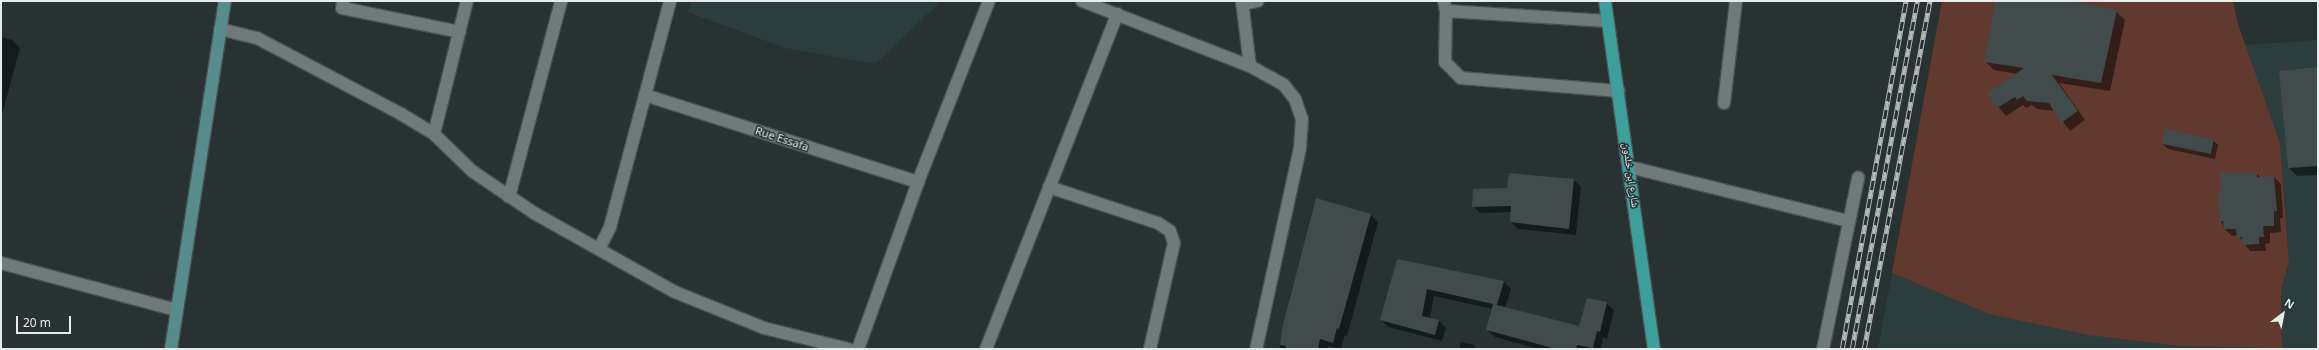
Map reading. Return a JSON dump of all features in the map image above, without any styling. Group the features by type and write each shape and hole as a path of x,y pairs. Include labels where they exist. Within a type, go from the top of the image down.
{"main road":[{"name":"شارع ابن خلدون","path":"1605,1 1630,167 1654,349"}],"street":[{"path":"171,349 225,1"},
{"path":"343,1 342,8 460,32"},
{"path":"434,134 467,1"},
{"path":"510,197 561,1"},
{"path":"599,249 610,227 670,1"},
{"path":"858,349 918,182 989,1"},
{"path":"1082,1 1250,66 1291,92 1300,109 1302,119 1300,148 1256,349"},
{"path":"1250,66 1242,2 1258,1"},
{"path":"1724,103 1736,1"},
{"path":"1608,21 1445,6 1445,62 1461,78 1618,91"},
{"path":"986,349 1117,14"},
{"path":"220,29 258,38 434,134 472,171 510,197 675,292 716,310 764,328 848,349"},
{"name":"Rue Essafa","path":"645,95 918,182"},
{"path":"1630,167 1849,221"},
{"path":"1823,349 1858,178"},
{"path":"1050,187 1158,223 1170,231 1174,243 1150,349"},
{"path":"1,263 177,310"}],"shaded area":[{"path":"691,1 941,1 875,64 785,48 688,12"},
{"path":"1942,1 2233,1 2238,24 2280,143 2289,262 2281,290 2282,348 2180,346 2088,335 1989,314 1892,273"},
{"path":"2318,40 2318,349 1878,349 1892,273 1989,314 2282,348 2281,290 2289,262 2280,143 2245,45"}],"building":[{"path":"1995,1 2070,1 2117,10 2101,83 2052,75 2078,111 2061,123 2049,103 2027,101 2023,96 2017,100 2015,97 1997,108 1987,94 2024,68 1984,62"},
{"path":"2318,67 2318,166 2288,168 2279,71"},
{"path":"2165,129 2214,139 2211,154 2162,144"},
{"path":"2257,172 2257,177 2274,176 2277,211 2274,211 2274,226 2263,226 2264,237 2259,237 2259,244 2242,245 2242,237 2237,238 2236,229 2224,229 2223,221 2220,221 2218,191 2221,191 2220,173"},
{"path":"1509,173 1574,179 1569,229 1510,222 1511,206 1472,207 1473,189 1507,188"},
{"path":"1316,198 1371,214 1339,329 1337,328 1333,343 1320,339 1318,349 1285,349 1286,346 1280,345 1282,329"},
{"path":"1397,259 1504,281 1497,305 1579,326 1587,298 1607,302 1600,332 1597,331 1593,348 1577,345 1576,349 1556,349 1486,330 1493,304 1427,289 1422,316 1439,320 1435,335 1380,320"}],"railway":[{"path":"1842,349 1906,1"},
{"path":"1852,349 1917,1"},
{"path":"1864,349 1930,1"}]}
